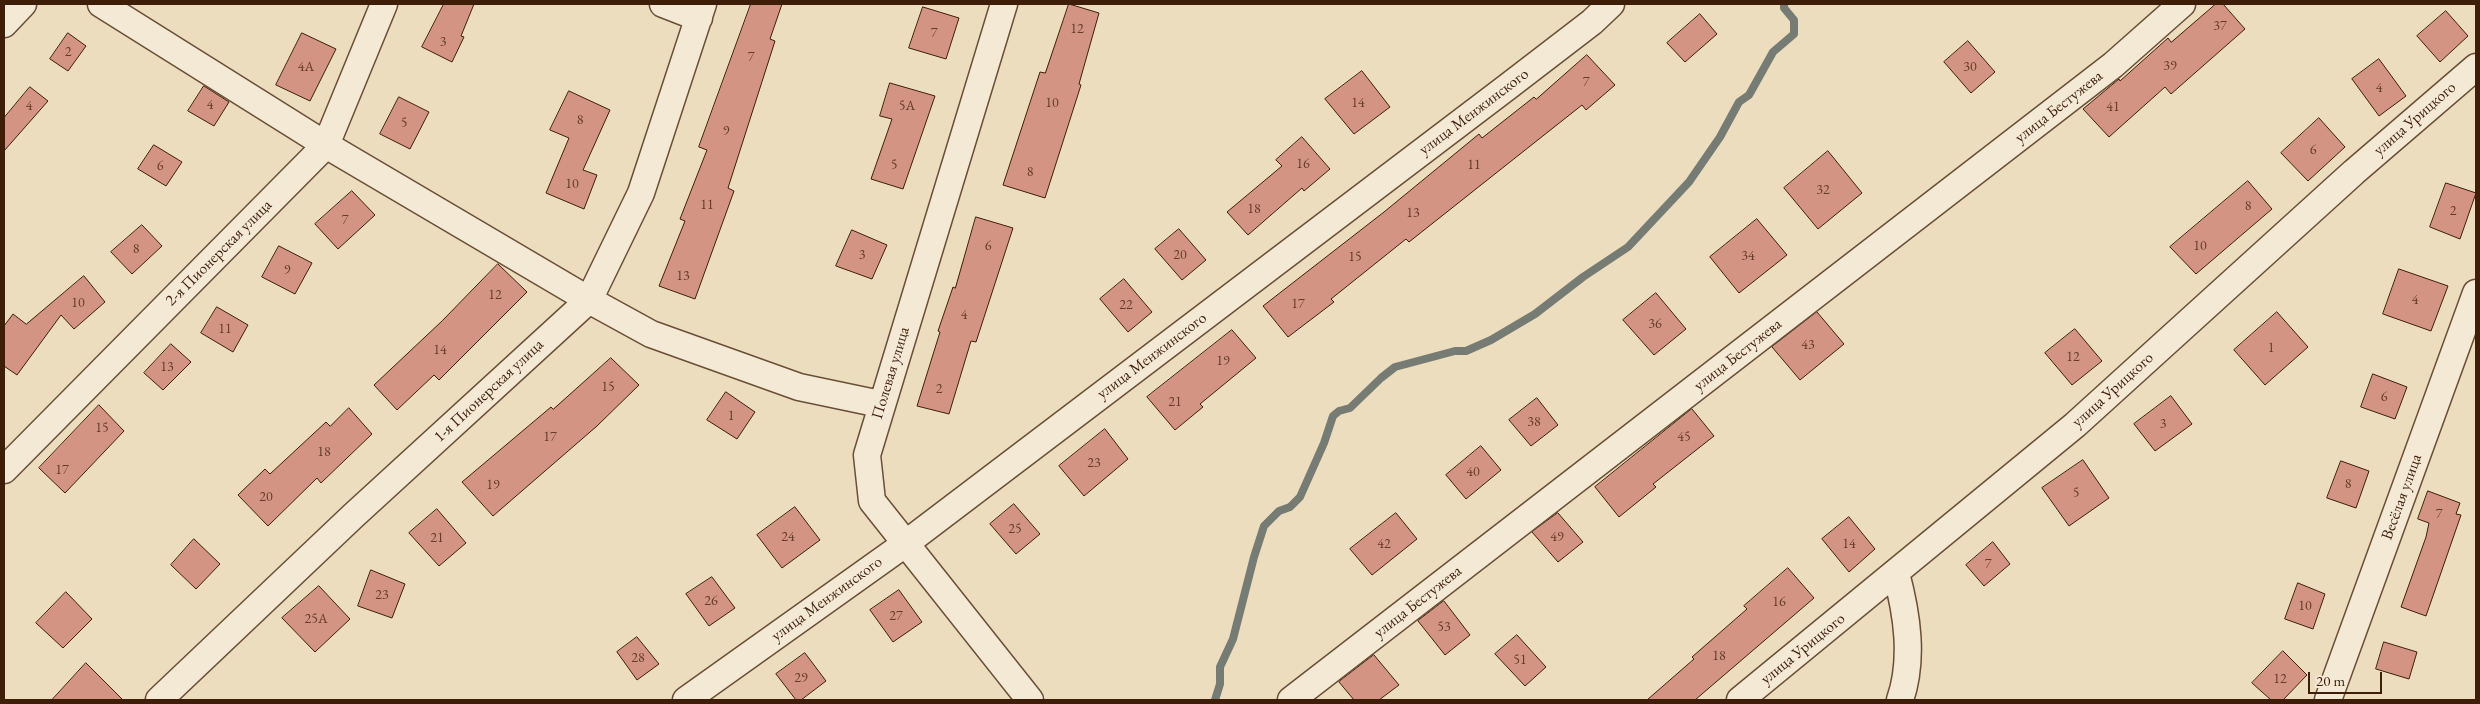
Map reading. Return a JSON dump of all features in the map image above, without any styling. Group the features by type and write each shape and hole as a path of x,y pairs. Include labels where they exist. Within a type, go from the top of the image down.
{"street":[{"path":"4,24 23,4"},
{"path":"101,4 326,145 588,300 651,334 799,387 880,404"},
{"name":"2-я Пионерская улица","path":"4,470 326,145 384,4"},
{"path":"663,4 701,11"},
{"name":"Полевая улица","path":"1004,4 880,404 867,455 872,501 1030,700"},
{"name":"улица Менжинского","path":"686,700 905,544 1506,88 1592,22 1611,4"},
{"name":"улица Бестужева","path":"1291,700 2113,65 2182,4"},
{"name":"1-я Пионерская улица","path":"159,700 353,516 588,300 641,193 701,11"},
{"name":"улица Урицкого","path":"1740,700 2075,425 2354,172 2476,67"},
{"name":"Весёлая улица","path":"2328,700 2476,293"},
{"path":"1896,573 1906,611 1908,647 1904,690 1900,700"}],"building":[{"path":"444,4 474,4 461,36 464,37 452,62 422,47"},
{"path":"751,4 782,4 770,39 775,41 728,188 734,191 695,299 659,286 685,221 680,219 707,150 699,147"},
{"path":"1069,4 1099,13 1079,84 1081,85 1045,198 1003,185 1040,72 1045,73"},
{"path":"2216,4 2223,4 2245,29 2171,94 2165,87 2109,137 2083,109 2119,79 2120,81 2168,38 2171,42"},
{"path":"923,7 959,18 946,59 909,48"},
{"path":"2446,11 2468,36 2440,62 2417,36"},
{"path":"1700,14 1717,34 1685,62 1667,43"},
{"path":"68,33 86,46 68,71 50,59"},
{"path":"302,33 336,49 310,101 276,85"},
{"path":"1968,41 1995,72 1971,93 1944,62"},
{"path":"1587,55 1615,85 1586,110 1582,105 1409,242 1406,239 1331,299 1334,302 1288,337 1263,306 1384,212 1479,134 1482,138 1534,97 1536,99"},
{"path":"2379,59 2406,96 2379,116 2352,79"},
{"path":"1362,71 1390,107 1354,134 1325,99"},
{"path":"890,83 935,96 903,189 871,179 892,119 880,116"},
{"path":"204,86 229,102 214,126 188,111"},
{"path":"30,87 48,101 4,151 4,118"},
{"path":"569,91 610,110 583,170 597,175 584,209 546,193 569,138 550,130"},
{"path":"399,97 429,112 410,149 380,134"},
{"path":"2319,118 2345,147 2308,181 2281,153"},
{"path":"1302,137 1330,169 1304,191 1302,188 1248,235 1227,212 1282,166 1276,160"},
{"path":"154,145 182,162 166,186 138,169"},
{"path":"1828,151 1862,193 1818,229 1784,188"},
{"path":"2248,181 2272,209 2196,274 2170,247"},
{"path":"2446,183 2476,193 2460,239 2430,227"},
{"path":"352,191 375,215 338,249 315,224"},
{"path":"976,217 1013,228 976,342 971,341 949,414 917,406 940,332 938,331 953,287 955,288"},
{"path":"1757,219 1787,255 1739,293 1710,257"},
{"path":"142,225 162,246 132,274 111,252"},
{"path":"1179,229 1206,260 1182,280 1155,249"},
{"path":"852,230 887,245 872,279 836,266"},
{"path":"279,246 312,263 295,294 262,277"},
{"path":"498,264 527,292 439,380 434,375 397,410 374,385 442,321"},
{"path":"2399,269 2448,286 2431,331 2383,314"},
{"path":"84,276 105,302 74,329 61,315 17,375 4,366 4,326 13,314 26,324"},
{"path":"1124,279 1152,312 1128,332 1100,299"},
{"path":"1656,293 1686,329 1654,355 1623,320"},
{"path":"217,307 248,325 233,352 201,333"},
{"path":"1817,312 1844,344 1800,380 1772,347"},
{"path":"2277,312 2308,347 2265,385 2234,350"},
{"path":"2075,329 2102,361 2072,385 2045,353"},
{"path":"1232,330 1256,358 1200,404 1203,407 1175,430 1147,397"},
{"path":"171,344 191,362 163,390 144,373"},
{"path":"611,358 639,385 597,426 493,516 462,482 551,407 553,409"},
{"path":"2373,374 2407,387 2395,419 2361,407"},
{"path":"726,392 755,412 737,439 707,420"},
{"path":"2171,396 2192,424 2155,451 2134,424"},
{"path":"1537,398 1558,425 1531,446 1509,420"},
{"path":"99,405 124,431 65,493 39,468"},
{"path":"349,408 372,434 321,483 317,478 268,526 238,495 265,469 270,474 326,422 330,426"},
{"path":"1692,409 1714,436 1653,484 1656,487 1619,517 1595,487"},
{"path":"1105,429 1128,459 1084,496 1059,466"},
{"path":"1481,446 1501,470 1466,499 1446,475"},
{"path":"2083,460 2109,498 2069,526 2042,488"},
{"path":"2341,461 2369,471 2356,508 2327,498"},
{"path":"2428,491 2460,503 2456,514 2461,515 2426,616 2401,607 2426,537 2429,523 2418,519"},
{"path":"1014,504 1040,534 1016,554 990,524"},
{"path":"795,507 820,540 782,568 757,535"},
{"path":"437,509 466,543 439,566 409,533"},
{"path":"1396,513 1417,539 1372,575 1350,549"},
{"path":"1558,513 1583,542 1558,562 1532,532"},
{"path":"1849,517 1875,549 1849,572 1822,539"},
{"path":"194,539 220,564 196,589 171,565"},
{"path":"1993,542 2010,564 1984,586 1966,565"},
{"path":"1788,568 1814,598 1695,700 1647,700 1694,659 1692,657 1747,609 1744,606"},
{"path":"371,570 405,584 392,618 358,606"},
{"path":"712,577 735,608 709,626 686,594"},
{"path":"2298,583 2325,594 2313,629 2285,619"},
{"path":"319,586 350,619 315,652 282,618"},
{"path":"899,590 922,622 893,642 870,610"},
{"path":"66,592 92,619 63,648 36,623"},
{"path":"1444,601 1470,635 1445,655 1418,621"},
{"path":"1517,635 1546,667 1525,686 1495,654"},
{"path":"637,637 659,664 637,680 617,652"},
{"path":"2384,642 2417,652 2409,679 2376,669"},
{"path":"2283,651 2307,675 2283,700 2271,700 2252,683"},
{"path":"805,653 826,681 801,700 796,700 776,674"},
{"path":"1374,655 1399,685 1379,700 1354,700 1339,682"},
{"path":"86,663 123,700 52,700"}],"waterway":[{"path":"1215,700 1220,684 1220,667 1233,639 1264,526 1279,511 1290,507 1300,497 1324,443 1333,416 1339,411 1350,408 1395,367 1455,351 1466,351 1491,340 1535,314 1583,277 1628,247 1689,182 1720,137 1739,102 1749,95 1773,52 1794,34 1794,20 1784,8 1784,4"}]}
